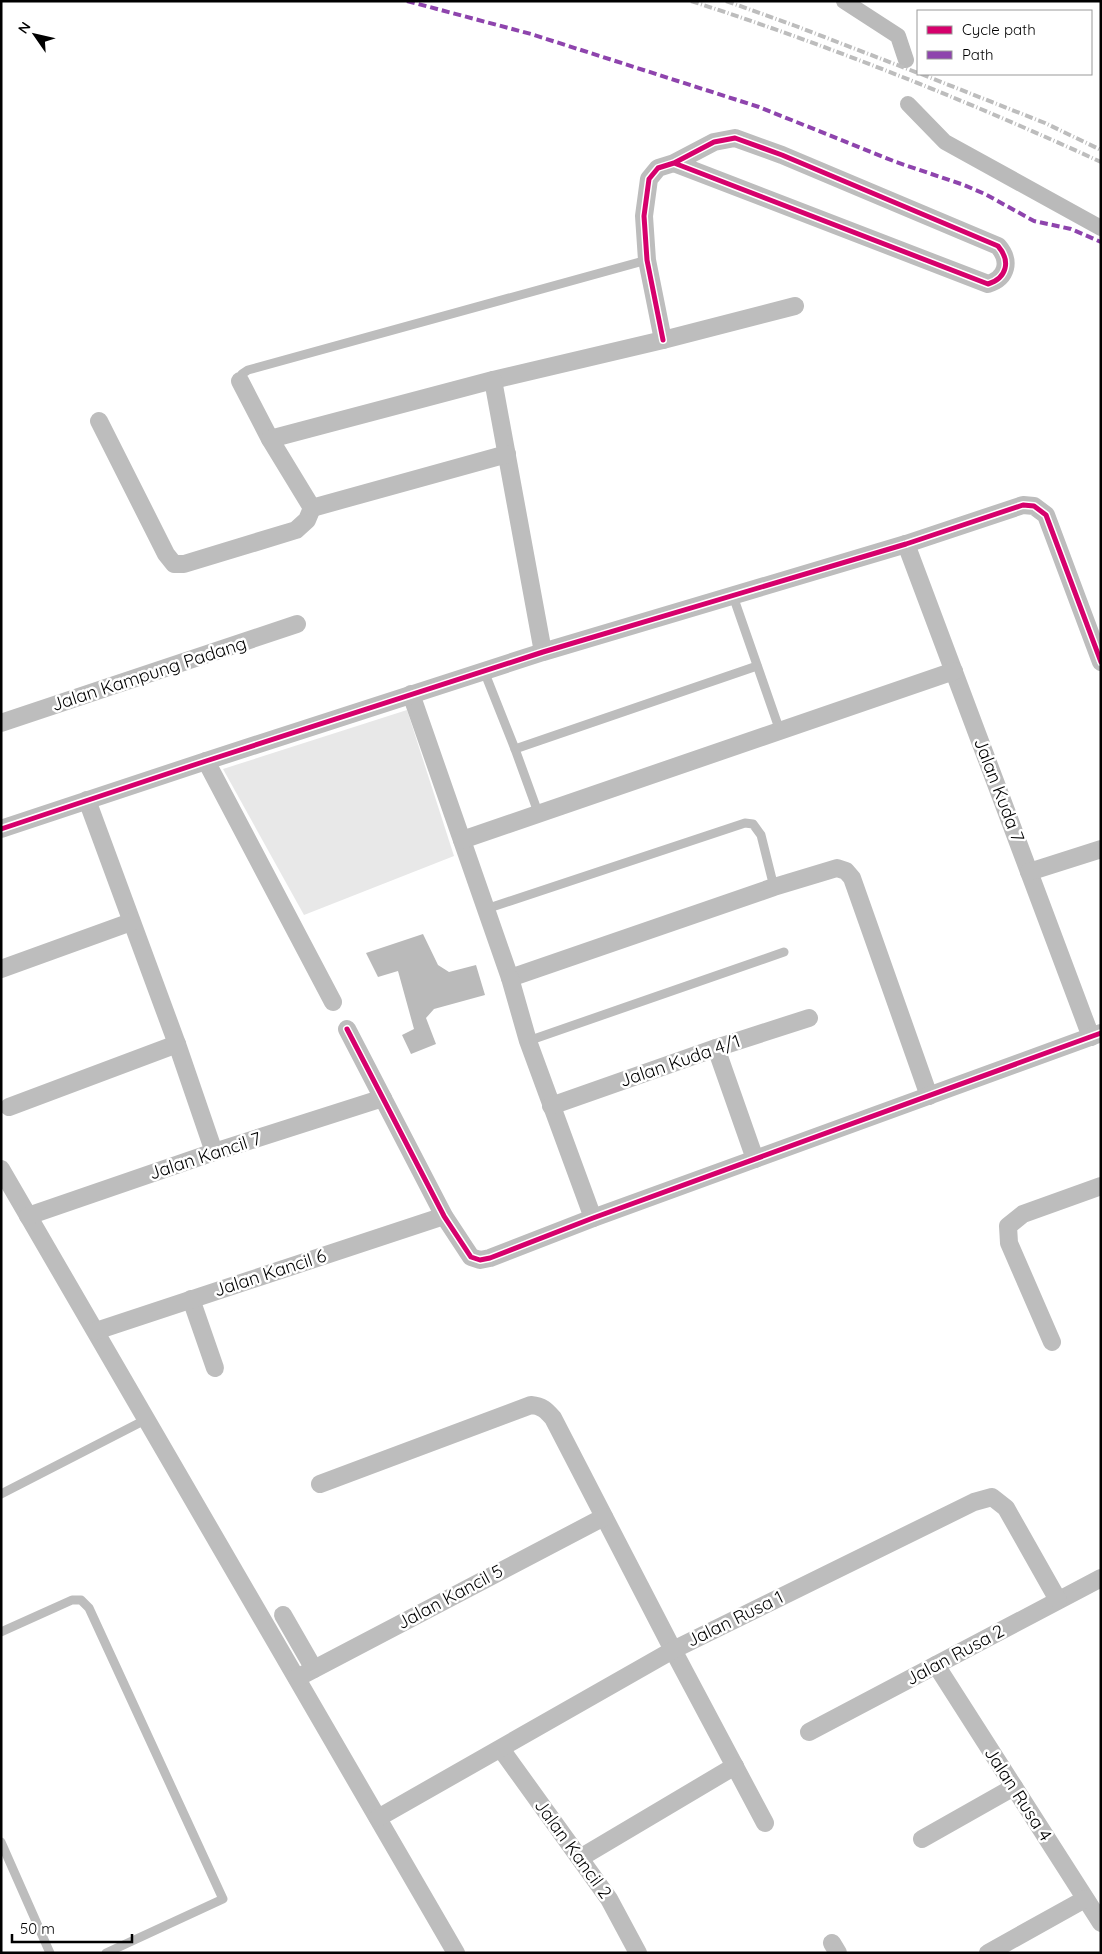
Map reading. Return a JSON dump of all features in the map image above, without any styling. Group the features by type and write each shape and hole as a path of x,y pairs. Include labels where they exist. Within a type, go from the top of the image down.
{"street":[{"path":"663,340 647,260 644,216 649,179 658,168 674,163 714,142 735,138 782,155 998,246 1005,254 1006,267 995,282 988,284 674,163"},
{"path":"270,438 493,380 663,340 795,306"},
{"path":"493,380 543,652"},
{"path":"240,381 270,438 312,508"},
{"path":"100,421 166,554 174,564 184,564 296,530 307,520 312,508"},
{"path":"312,508 507,454"},
{"path":"1,829 543,652 906,544 1023,505 1034,506 1046,515 1101,662"},
{"name":"Jalan Kuda 7","path":"906,544 1029,872 1096,1035"},
{"name":"Jalan Kampung Padang","path":"1,723 297,624"},
{"path":"462,840 954,671"},
{"path":"411,694 510,978 528,1041 593,1218"},
{"path":"206,761 333,1002"},
{"path":"87,800 177,1044 214,1152"},
{"path":"1029,872 1101,849"},
{"path":"510,978 774,887 837,868 846,871 852,878 929,1096"},
{"path":"1,969 132,922"},
{"name":"Jalan Kuda 4/1","path":"551,1106 716,1048 809,1018"},
{"path":"347,1029 444,1216 471,1257 480,1260 490,1258 755,1158 1096,1035"},
{"path":"8,1107 177,1044"},
{"path":"716,1048 755,1158"},
{"name":"Jalan Kancil 7","path":"28,1216 214,1152 384,1098"},
{"path":"1,1169 456,1953"},
{"path":"1052,1342 1009,1243 1008,1226 1023,1214 1101,1186"},
{"name":"Jalan Kancil 6","path":"96,1331 444,1216"},
{"path":"191,1299 216,1368"},
{"path":"320,1484 530,1406 539,1406 546,1410 553,1418 672,1650 765,1823"},
{"name":"Jalan Rusa 1","path":"378,1818 672,1650 974,1502 992,1497 1006,1508 1058,1600"},
{"name":"Jalan Kancil 5","path":"296,1678 604,1517"},
{"name":"Jalan Rusa 2","path":"809,1732 1101,1578"},
{"path":"283,1615 314,1669"},
{"name":"Jalan Rusa 4","path":"936,1665 1101,1924"},
{"name":"Jalan Kancil 2","path":"500,1749 609,1899 638,1953"},
{"path":"580,1858 735,1766"},
{"path":"922,1839 1014,1787"},
{"path":"988,1953 1085,1899"}],"lane":[{"path":"240,381 242,374 248,370 647,260"},
{"path":"733,596 780,731"},
{"path":"515,749 758,666"},
{"path":"484,671 539,815"},
{"path":"486,909 745,823 753,824 761,835 774,887"},
{"path":"528,1041 784,952"},
{"path":"1,1494 146,1419"},
{"path":"1,1632 72,1600 81,1600 89,1608 223,1899 106,1953"},
{"path":"1,1842 50,1953"}],"shaded area":[{"path":"407,710 454,856 304,915 223,769"},
{"path":"423,934 438,965 449,972 476,965 485,995 434,1009 426,1018 436,1044 411,1054 402,1035 414,1029 398,971 378,977 366,953"}],"waterway":[{"path":"844,1 898,36 906,60"},
{"path":"908,104 945,142 1101,228"}],"railway":[{"path":"691,1 899,75 1001,117 1101,162"},
{"path":"726,1 917,73"},
{"path":"924,75 1045,123 1101,150"}],"marked path":[{"path":"407,1 531,34 759,107 896,162 964,185 985,194 1034,221 1071,229 1101,242"}],"cycle path":[{"path":"663,340 647,260 644,216 649,179 658,168 674,163 988,284 999,278 1003,273 1006,263 1005,257 998,246 782,155 735,138 714,142 674,163"},
{"path":"1,829 543,652 906,544 1023,505 1034,506 1046,515 1101,662"},
{"path":"347,1029 444,1216 471,1257 480,1260 490,1258 593,1218 1101,1033"}]}
